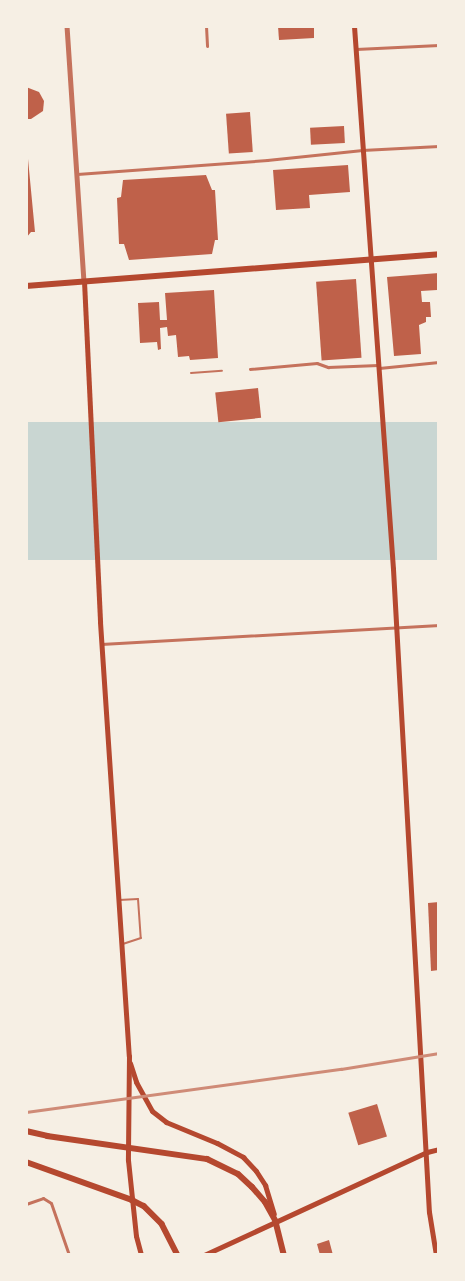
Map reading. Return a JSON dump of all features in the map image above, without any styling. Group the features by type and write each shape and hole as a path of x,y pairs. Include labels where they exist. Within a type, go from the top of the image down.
{"highway":[{"path":"26,1131 47,1136 143,1148 207,1159 238,1174 265,1202 276,1222"},
{"path":"26,1162 132,1200"}],"main road":[{"path":"354,26 393,569 429,1212 436,1255"},
{"path":"26,286 439,254"},
{"path":"84,281 100,622 129,1056 128,1160 136,1236 141,1255"},
{"path":"129,1056 136,1082 152,1110 166,1122 243,1157 256,1171 265,1185 284,1255"},
{"path":"204,1255 427,1152 439,1149"},
{"path":"132,1200 144,1206 162,1224 178,1255"}],"street":[{"path":"67,26 84,281"},
{"path":"206,26 207,46"},
{"path":"356,49 439,45"},
{"path":"78,174 267,160 362,150 439,146"},
{"path":"250,369 317,363 328,367 439,362"},
{"path":"102,644 439,625"},
{"path":"26,1204 38,1199 46,1199 51,1203 69,1255"}],"lane":[{"path":"191,373 222,370"},
{"path":"119,900 138,899 141,938 122,944"}],"shaded area":[{"path":"26,422 439,422 439,560 26,560"}],"building":[{"path":"278,26 314,26 314,38 279,40"},
{"path":"26,87 39,92 44,101 43,111 31,119 26,119"},
{"path":"250,112 253,152 229,154 226,114"},
{"path":"344,126 345,143 311,145 310,128"},
{"path":"26,138 35,232 31,232 26,238"},
{"path":"348,165 350,192 309,195 310,208 276,210 273,170"},
{"path":"206,175 212,190 215,190 218,240 215,240 212,254 129,260 124,244 119,244 117,198 121,197 123,180"},
{"path":"439,273 439,294 437,290 421,291 422,302 430,302 431,317 426,317 426,322 419,325 421,354 394,356 387,277"},
{"path":"356,279 362,358 322,361 316,282"},
{"path":"214,290 218,358 190,360 189,356 178,357 176,335 168,336 167,327 160,328 161,349 158,350 157,342 140,343 138,303 159,302 160,320 167,320 165,293"},
{"path":"258,388 261,418 218,422 215,392"},
{"path":"439,902 439,970 431,971 428,903"},
{"path":"377,1104 387,1137 358,1145 348,1113"},
{"path":"329,1240 333,1255 320,1255 317,1244"}],"railway":[{"path":"26,1112 341,1069 439,1053"}]}
